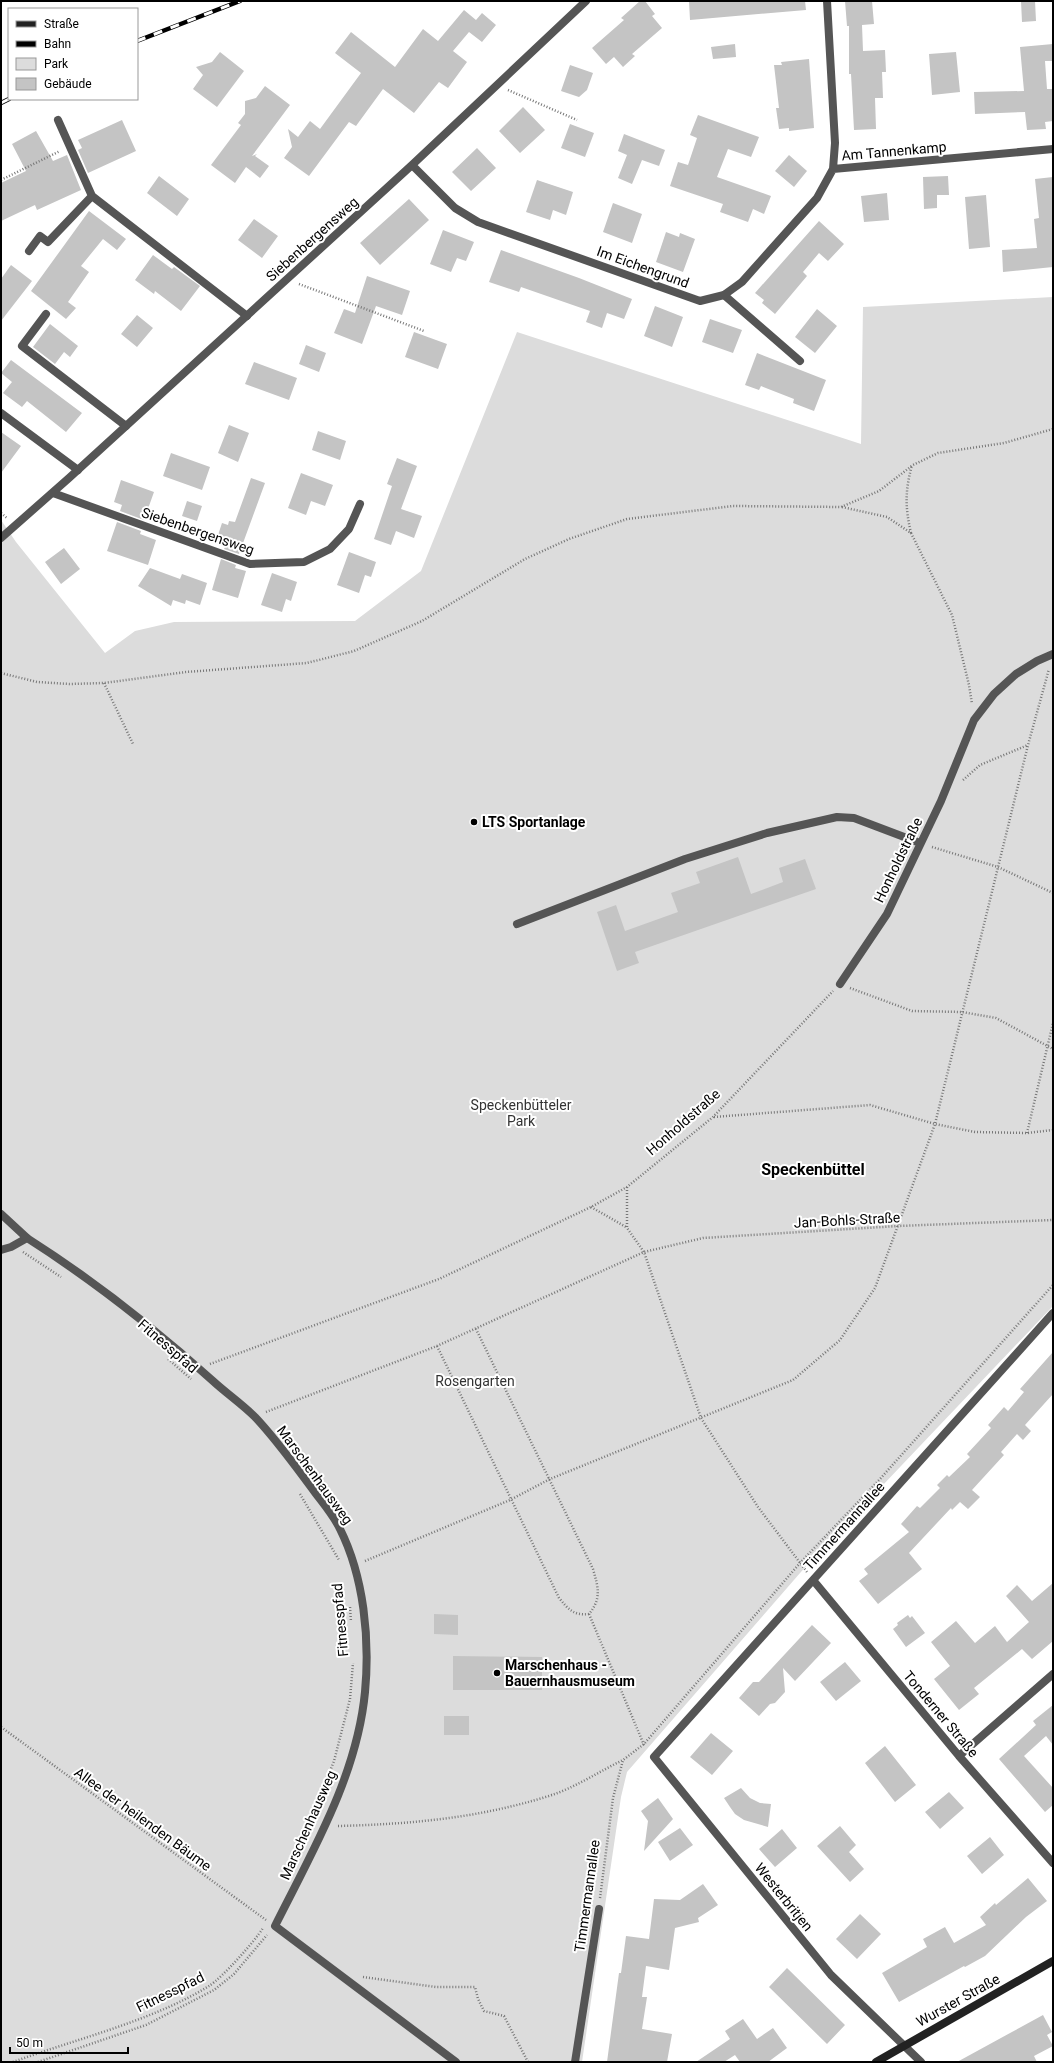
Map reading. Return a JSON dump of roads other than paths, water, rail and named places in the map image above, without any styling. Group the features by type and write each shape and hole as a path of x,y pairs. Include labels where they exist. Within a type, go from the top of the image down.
{"street":[{"name":"Siebenbergensweg","path":"1,538 53,493 287,280 586,1"},
{"name":"Am Tannenkamp","path":"827,1 835,143 833,169 1053,149"},
{"path":"58,120 92,196 247,316"},
{"name":"Im Eichengrund","path":"412,165 455,208 478,222 700,301 724,295 742,282 817,198 833,169"},
{"path":"29,251 40,236 48,242 92,196"},
{"path":"724,295 800,361"},
{"path":"46,314 22,346 126,426"},
{"path":"1,413 78,470"},
{"name":"Siebenbergensweg","path":"53,493 250,564 304,562 330,549 349,529 360,504"},
{"name":"Honholdstraße","path":"840,984 886,914 941,801 974,720 994,694 1016,674 1037,661 1053,654"},
{"path":"517,924 685,860 767,833 837,817 854,818 920,843"},
{"name":"Marschenhausweg","path":"1,1214 27,1238 94,1282 199,1368 254,1416 297,1469 340,1528 354,1565 361,1594 366,1642 365,1692 359,1728 347,1769 325,1826 275,1926 456,2062"},
{"path":"1,1250 11,1247 27,1238"},
{"name":"Timmermannallee","path":"654,1756 1053,1313"},
{"name":"Tonderner Straße","path":"813,1580 959,1756 1053,1863"},
{"path":"959,1756 1053,1674"},
{"name":"Westerbritjen","path":"654,1756 831,1975 921,2062"},
{"name":"Timmermannallee","path":"575,2062 599,1909"},
{"name":"Wurster Straße","path":"876,2062 903,2045 1053,1961"}],"railway":[{"path":"138,41 240,1"},
{"path":"1,103 8,100"}],"place":[{"name":"LTS Sportanlage","path":"474,822"},
{"name":"Marschenhaus - Bauernhausmuseum","path":"497,1673"}],"district":[{"name":"Speckenbüttel","path":"813,1169"}],"park label":[{"name":"Speckenbütteler Park","path":"521,1114"},
{"name":"Rosengarten","path":"475,1381"}]}
